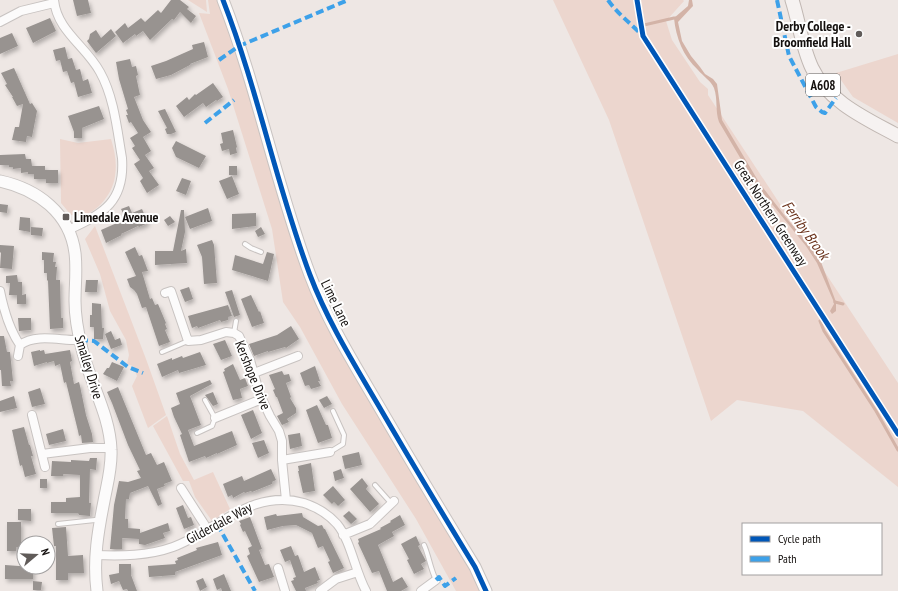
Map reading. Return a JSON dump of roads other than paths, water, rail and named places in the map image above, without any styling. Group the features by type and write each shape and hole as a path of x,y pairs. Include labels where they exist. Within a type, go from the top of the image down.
{"main road":[{"name":"A608","path":"792,0 808,58 818,78 830,93 844,105 898,136"}],"street":[{"name":"Lime Lane","path":"223,0 245,62 294,232 310,276 325,310 350,356 475,567 486,591"},
{"path":"0,22 21,11 54,2 65,29 94,63 105,82 111,100 123,168 117,193 107,207 87,221 68,230"},
{"name":"Smalley Drive","path":"0,181 12,184 36,194 55,210 66,224 72,238 75,253 76,316 80,340 105,420 111,448 110,468 95,555 97,591"},
{"path":"164,293 171,291 188,341"},
{"path":"0,292 8,321 14,336 20,345 18,356"},
{"name":"Kershope Drive","path":"188,341 201,340 226,332 234,332 239,336 250,360 262,399 279,431 282,441 282,460 286,500"},
{"path":"20,345 24,342 44,338 80,340"},
{"path":"254,373 298,356"},
{"path":"215,418 262,399"},
{"path":"32,415 45,467"},
{"path":"42,454 90,448 111,448"},
{"path":"282,460 330,452"},
{"path":"182,488 208,530"},
{"name":"Gilderdale Way","path":"95,555 120,556 150,553 180,544 251,506 270,500 286,500 307,504 323,512 337,524 366,591"},
{"path":"343,535 370,524 393,502"},
{"path":"278,568 285,591"},
{"path":"320,591 336,579 358,572"},
{"path":"421,591 436,580"}],"lane":[{"path":"245,244 250,248 261,252"},
{"path":"234,332 236,321"},
{"path":"162,352 188,341"},
{"path":"197,433 212,426 215,418 205,400"},
{"path":"330,452 343,444 344,435 333,411"},
{"path":"375,485 393,502"},
{"path":"58,524 100,520"},
{"path":"424,544 428,554 431,570 436,580"}],"waterway":[{"path":"644,25 677,18"},
{"path":"835,302 843,304"},
{"name":"Ferriby Brook","path":"820,321 824,331 876,411 898,450"}],"place":[{"name":"Derby College - Broomfield Hall","path":"859,34"},
{"name":"Limedale Avenue","path":"66,217"}]}
